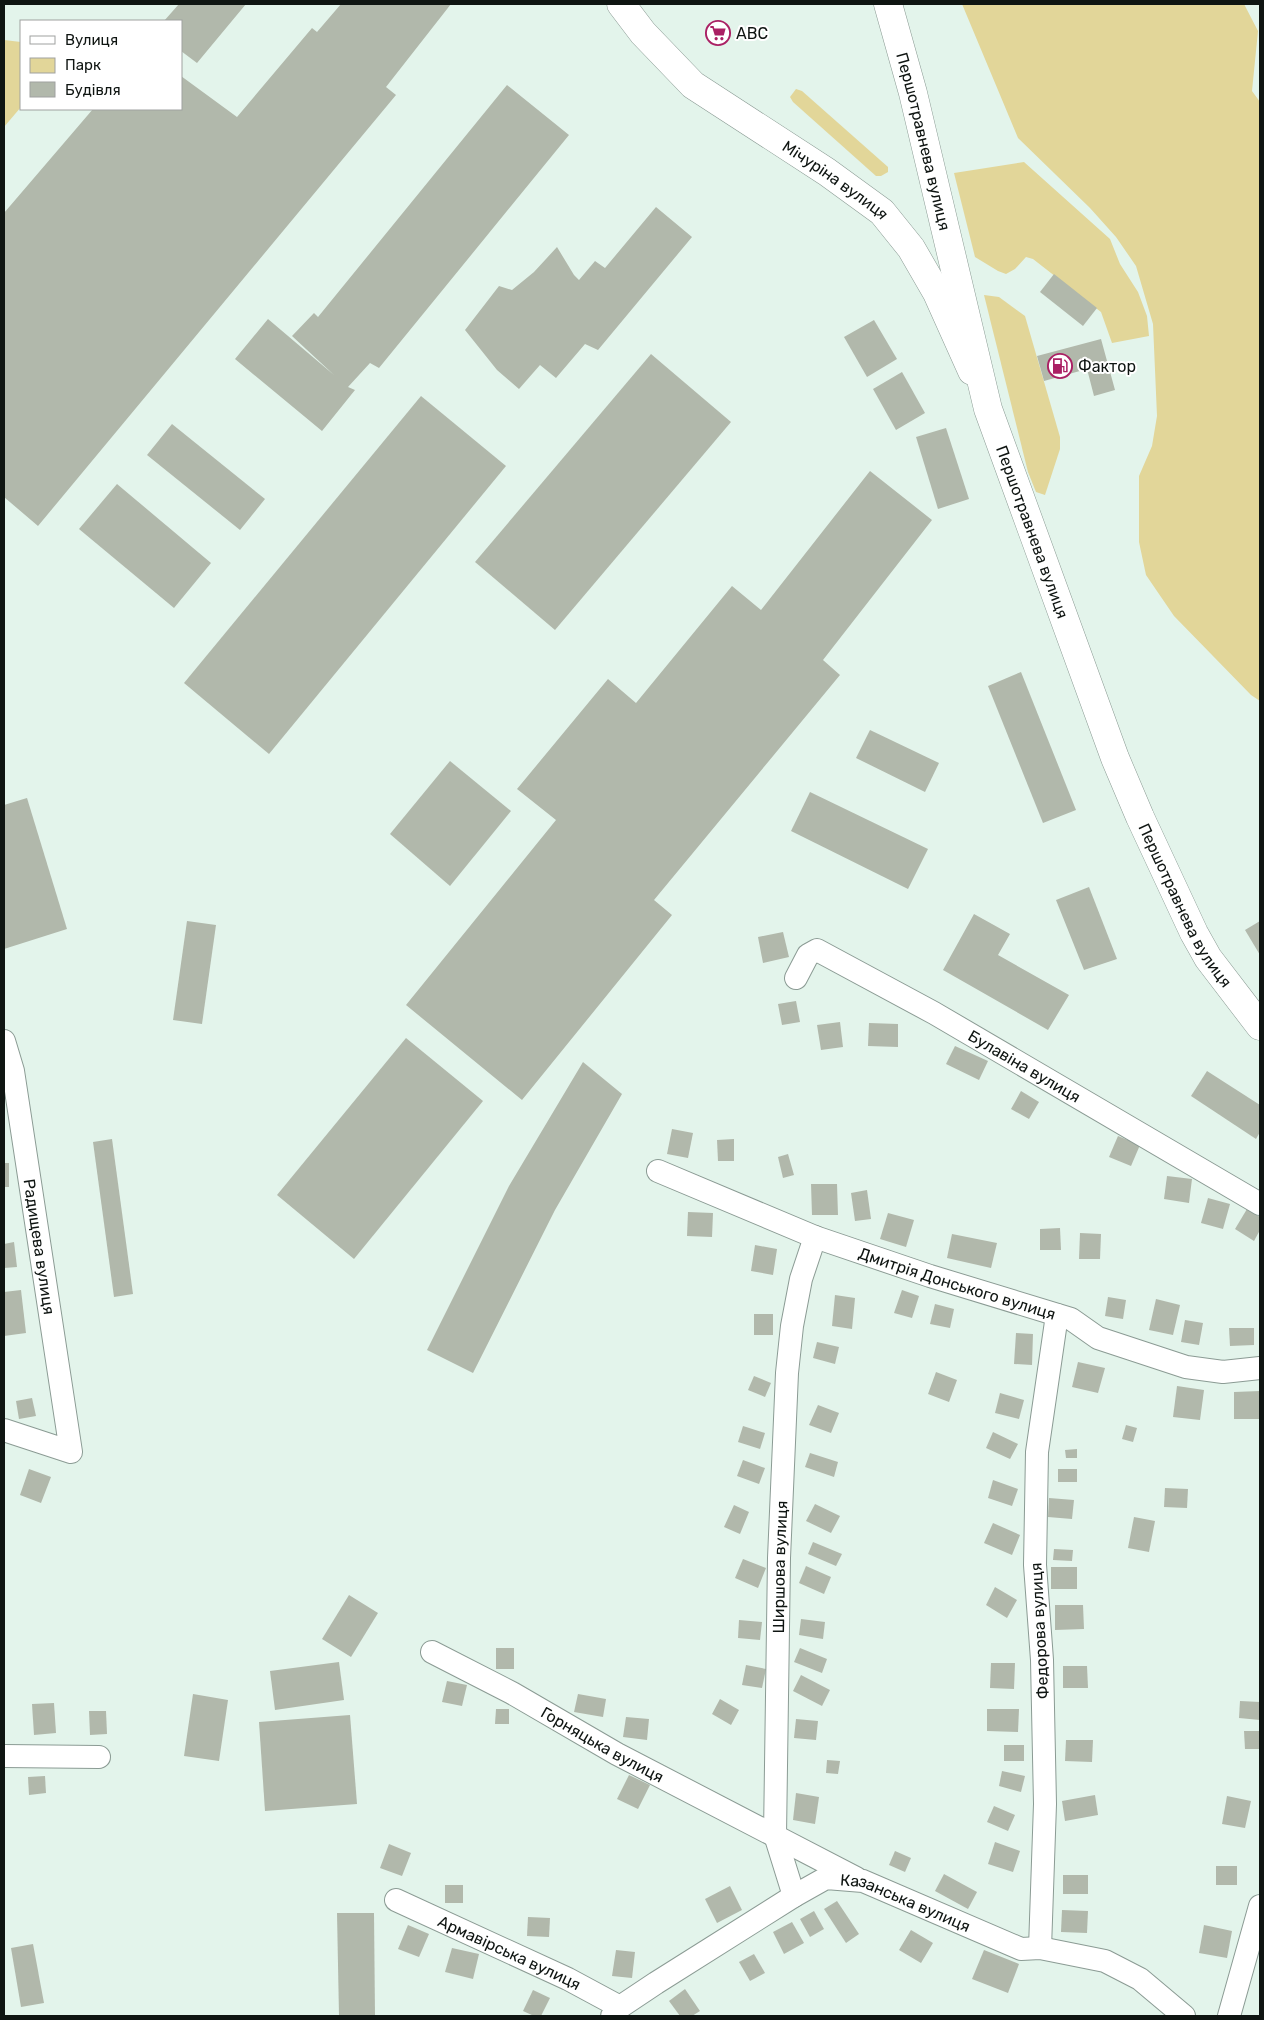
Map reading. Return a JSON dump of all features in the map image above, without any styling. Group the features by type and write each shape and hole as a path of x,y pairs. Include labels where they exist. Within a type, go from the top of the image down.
{"main road":[{"name":"Мічуріна вулиця","path":"621,4 642,33 693,85 827,172 882,212 911,248 936,293 988,409"},
{"name":"Першотравнева вулиця","path":"888,4 915,102 988,409 1115,758 1140,817 1198,941 1208,958 1260,1026"}],"street":[{"name":"Булавіна вулиця","path":"796,978 808,955 817,950 934,1013 1260,1204"},
{"name":"Радищева вулиця","path":"4,1041 13,1071 71,1452 4,1430"},
{"name":"Дмитрія Донського вулиця","path":"658,1171 815,1237 930,1276 1057,1316 1071,1318 1098,1338 1186,1367 1223,1372 1260,1368"},
{"name":"Ширшова вулиця","path":"794,1896 774,1835 779,1558 787,1373 792,1326 801,1279 815,1237"},
{"name":"Федорова вулиця","path":"1040,1948 1044,1804 1042,1660 1035,1564 1037,1452 1057,1316"},
{"name":"Горняцька вулиця","path":"432,1652 512,1693 617,1754 863,1882"},
{"path":"4,1756 99,1757"},
{"name":"Казанська вулиця","path":"616,2012 794,1896 826,1878 863,1882 1021,1949 1040,1948 1104,1961 1140,1979 1184,2016"},
{"name":"Армавірська вулиця","path":"396,1900 568,1979 616,2012"},
{"path":"1229,2016 1260,1906"}],"green space":[{"path":"962,4 1244,4 1258,31 1252,91 1260,102 1260,701 1251,695 1174,616 1146,575 1139,542 1139,476 1152,446 1157,416 1153,324 1136,266 1116,237 1090,208 1018,138"},
{"path":"4,40 20,42 20,108 4,127"},
{"path":"796,89 802,91 888,167 888,172 881,176 876,176 793,102 790,97"},
{"path":"1024,162 1110,239 1120,264 1138,292 1147,316 1149,336 1112,343 1101,312 1033,259 1026,257 1015,269 1006,274 975,257 954,173"},
{"path":"984,295 999,297 1025,316 1060,437 1060,449 1045,495 1036,492 1028,472"}],"building":[{"path":"179,4 246,4 197,63 182,52 182,20 165,20"},
{"path":"341,4 451,4 386,87 396,95 38,526 4,497 4,213 92,110 182,110 182,77 237,117 312,28 317,32"},
{"name":"ABC","path":"720,23 728,34 716,42 709,31"},
{"path":"507,85 569,135 379,368 370,363 348,387 355,390 322,431 235,359 268,319 334,375 292,336 314,313 318,317"},
{"path":"656,207 692,237 598,350 585,344 556,378 540,365 519,389 497,370 465,330 499,286 512,290 534,272 557,247 579,280 595,261 605,268"},
{"path":"1054,274 1097,308 1083,326 1040,292"},
{"path":"874,320 897,359 867,377 844,337"},
{"path":"1101,339 1115,390 1094,396 1087,369 1044,381 1037,356"},
{"path":"651,354 731,422 555,630 475,562"},
{"path":"902,372 925,413 896,430 873,389"},
{"path":"421,396 506,466 269,754 184,683"},
{"path":"172,424 265,499 240,530 147,455"},
{"path":"946,428 969,499 938,509 916,437"},
{"path":"870,471 932,520 823,660 840,675 654,900 672,915 522,1100 406,1005 556,820 517,789 608,679 636,703 732,586 761,610"},
{"path":"117,484 211,563 174,608 79,529"},
{"path":"1021,672 1076,810 1043,823 988,686"},
{"path":"870,730 939,763 925,792 856,758"},
{"path":"450,761 511,811 450,886 390,834"},
{"path":"810,792 928,849 908,889 791,831"},
{"path":"27,798 67,929 4,949 4,805"},
{"path":"1089,887 1117,959 1084,970 1056,900"},
{"path":"974,914 1010,934 998,955 1069,995 1048,1030 943,970"},
{"path":"187,921 216,925 202,1024 173,1020"},
{"path":"1260,921 1260,955 1245,930"},
{"path":"783,932 789,957 763,963 758,937"},
{"path":"796,1001 800,1022 782,1025 778,1004"},
{"path":"840,1022 843,1047 821,1050 817,1025"},
{"path":"869,1023 898,1024 898,1047 868,1046"},
{"path":"406,1038 483,1101 354,1259 277,1195"},
{"path":"955,1046 988,1061 979,1080 946,1064"},
{"path":"583,1062 622,1094 555,1210 473,1373 427,1350 509,1186"},
{"path":"1207,1071 1260,1105 1260,1132 1256,1139 1191,1096"},
{"path":"1021,1091 1039,1102 1029,1119 1011,1109"},
{"path":"672,1129 693,1133 688,1158 667,1154"},
{"path":"1118,1136 1140,1145 1131,1166 1109,1157"},
{"path":"112,1139 133,1294 114,1297 93,1142"},
{"path":"734,1139 734,1161 718,1161 717,1140"},
{"path":"788,1154 794,1175 783,1178 778,1157"},
{"path":"4,1163 9,1163 9,1187 4,1187"},
{"path":"1167,1176 1192,1179 1189,1203 1164,1199"},
{"path":"811,1184 837,1184 838,1215 812,1215"},
{"path":"867,1190 871,1219 855,1221 851,1193"},
{"path":"1208,1198 1230,1204 1223,1229 1201,1223"},
{"path":"1247,1209 1260,1217 1260,1230 1254,1241 1235,1229"},
{"path":"688,1212 713,1213 712,1237 687,1236"},
{"path":"888,1213 914,1220 906,1247 880,1239"},
{"path":"1060,1228 1061,1250 1040,1250 1040,1229"},
{"path":"1080,1233 1101,1234 1100,1259 1079,1259"},
{"path":"952,1234 997,1243 991,1268 947,1258"},
{"path":"14,1242 17,1267 4,1268 4,1244"},
{"path":"755,1245 777,1249 773,1275 751,1271"},
{"path":"21,1290 26,1333 4,1336 4,1292"},
{"path":"902,1290 919,1296 912,1318 894,1313"},
{"path":"835,1295 855,1298 852,1329 832,1326"},
{"path":"1108,1297 1126,1300 1123,1319 1105,1316"},
{"path":"1156,1299 1180,1305 1173,1335 1149,1330"},
{"path":"935,1304 954,1309 950,1328 930,1324"},
{"path":"754,1314 773,1314 773,1335 754,1335"},
{"path":"1185,1320 1203,1323 1199,1345 1181,1342"},
{"path":"1229,1328 1254,1328 1254,1345 1230,1346"},
{"path":"1016,1333 1033,1334 1032,1365 1014,1364"},
{"path":"817,1342 839,1347 835,1364 813,1358"},
{"path":"1078,1362 1105,1368 1098,1393 1072,1387"},
{"path":"936,1372 957,1380 949,1402 928,1394"},
{"path":"754,1376 771,1383 765,1397 748,1390"},
{"path":"1177,1386 1204,1390 1200,1420 1173,1417"},
{"path":"1260,1391 1260,1419 1234,1419 1234,1392"},
{"path":"1000,1393 1024,1400 1019,1419 995,1413"},
{"path":"32,1398 36,1416 19,1419 16,1401"},
{"path":"818,1405 839,1413 831,1433 809,1425"},
{"path":"1126,1425 1137,1428 1133,1442 1122,1439"},
{"path":"743,1426 765,1433 760,1449 738,1442"},
{"path":"993,1432 1018,1444 1010,1459 986,1448"},
{"path":"1077,1449 1077,1458 1066,1458 1065,1450"},
{"path":"810,1453 838,1462 834,1477 805,1467"},
{"path":"743,1460 765,1468 759,1484 737,1476"},
{"path":"29,1469 51,1477 41,1503 20,1495"},
{"path":"1058,1469 1077,1469 1077,1482 1058,1482"},
{"path":"993,1480 1018,1489 1012,1506 988,1498"},
{"path":"1165,1488 1188,1489 1187,1508 1164,1507"},
{"path":"1049,1498 1074,1500 1072,1519 1048,1517"},
{"path":"815,1504 840,1516 831,1533 806,1521"},
{"path":"734,1505 749,1512 740,1534 724,1527"},
{"path":"1134,1517 1155,1521 1149,1552 1128,1548"},
{"path":"993,1523 1020,1535 1012,1555 984,1543"},
{"path":"813,1542 842,1554 836,1566 808,1554"},
{"path":"1054,1549 1073,1550 1072,1561 1053,1560"},
{"path":"743,1559 766,1568 758,1588 735,1578"},
{"path":"806,1566 831,1577 824,1594 799,1583"},
{"path":"1051,1567 1077,1567 1077,1589 1051,1589"},
{"path":"995,1587 1017,1600 1007,1618 986,1605"},
{"path":"349,1595 378,1613 351,1657 322,1639"},
{"path":"1055,1605 1083,1605 1084,1629 1055,1630"},
{"path":"801,1619 825,1622 823,1639 799,1635"},
{"path":"739,1620 762,1622 760,1640 738,1638"},
{"path":"496,1648 514,1648 514,1669 496,1669"},
{"path":"800,1648 827,1659 822,1673 794,1662"},
{"path":"339,1662 344,1700 275,1710 270,1671"},
{"path":"991,1663 1015,1663 1014,1689 990,1688"},
{"path":"746,1665 766,1669 762,1688 742,1685"},
{"path":"1063,1666 1087,1666 1088,1688 1063,1688"},
{"path":"801,1675 830,1690 822,1706 793,1691"},
{"path":"447,1681 467,1685 462,1706 442,1702"},
{"path":"193,1694 228,1700 219,1761 184,1756"},
{"path":"578,1694 606,1699 603,1717 574,1712"},
{"path":"720,1699 739,1710 731,1725 712,1714"},
{"path":"1240,1701 1260,1702 1260,1720 1239,1718"},
{"path":"54,1703 56,1733 34,1735 32,1704"},
{"path":"496,1709 509,1709 509,1724 495,1724"},
{"path":"987,1709 1019,1709 1018,1732 987,1731"},
{"path":"89,1711 106,1711 107,1734 90,1735"},
{"path":"350,1715 357,1804 265,1811 259,1722"},
{"path":"626,1717 649,1719 647,1740 623,1737"},
{"path":"796,1719 818,1721 816,1740 794,1738"},
{"path":"1244,1731 1260,1731 1260,1749 1245,1749"},
{"path":"1066,1740 1093,1740 1092,1762 1065,1761"},
{"path":"1004,1745 1024,1745 1024,1761 1004,1761"},
{"path":"827,1760 840,1761 838,1774 826,1773"},
{"path":"1002,1771 1025,1776 1021,1792 999,1786"},
{"path":"629,1775 650,1785 638,1809 617,1799"},
{"path":"45,1776 46,1793 29,1795 28,1777"},
{"path":"796,1793 819,1797 815,1824 793,1820"},
{"path":"1095,1795 1098,1815 1065,1821 1062,1801"},
{"path":"1227,1796 1251,1801 1245,1828 1222,1824"},
{"path":"994,1806 1015,1815 1008,1831 987,1822"},
{"path":"995,1842 1020,1851 1013,1872 988,1864"},
{"path":"389,1844 411,1853 402,1876 380,1868"},
{"path":"895,1851 911,1858 905,1872 889,1865"},
{"path":"1216,1866 1237,1866 1237,1885 1216,1885"},
{"path":"944,1874 977,1892 968,1909 935,1891"},
{"path":"1063,1875 1088,1875 1088,1894 1063,1894"},
{"path":"445,1885 463,1885 463,1903 445,1903"},
{"path":"730,1886 742,1910 717,1923 705,1899"},
{"path":"837,1901 859,1934 846,1943 824,1909"},
{"path":"1062,1910 1088,1911 1087,1933 1061,1932"},
{"path":"814,1911 824,1929 810,1937 800,1919"},
{"path":"337,1913 374,1913 375,2016 339,2016"},
{"path":"528,1917 550,1918 549,1937 527,1936"},
{"path":"792,1922 804,1943 784,1954 773,1932"},
{"path":"408,1925 429,1934 419,1957 398,1949"},
{"path":"1204,1925 1232,1931 1227,1958 1199,1953"},
{"path":"911,1930 933,1943 921,1963 899,1950"},
{"path":"33,1944 44,2003 21,2007 11,1948"},
{"path":"452,1948 479,1954 473,1979 445,1972"},
{"path":"616,1950 635,1952 632,1978 612,1976"},
{"path":"984,1950 1019,1964 1008,1993 972,1979"},
{"path":"754,1954 765,1973 750,1981 739,1962"},
{"path":"685,1989 700,2011 692,2016 680,2016 669,2001"},
{"path":"533,1990 550,1998 541,2016 534,2016 523,2011"}],"place":[{"name":"ABC","path":"718,33"},
{"name":"Фактор","path":"1060,366"}]}
